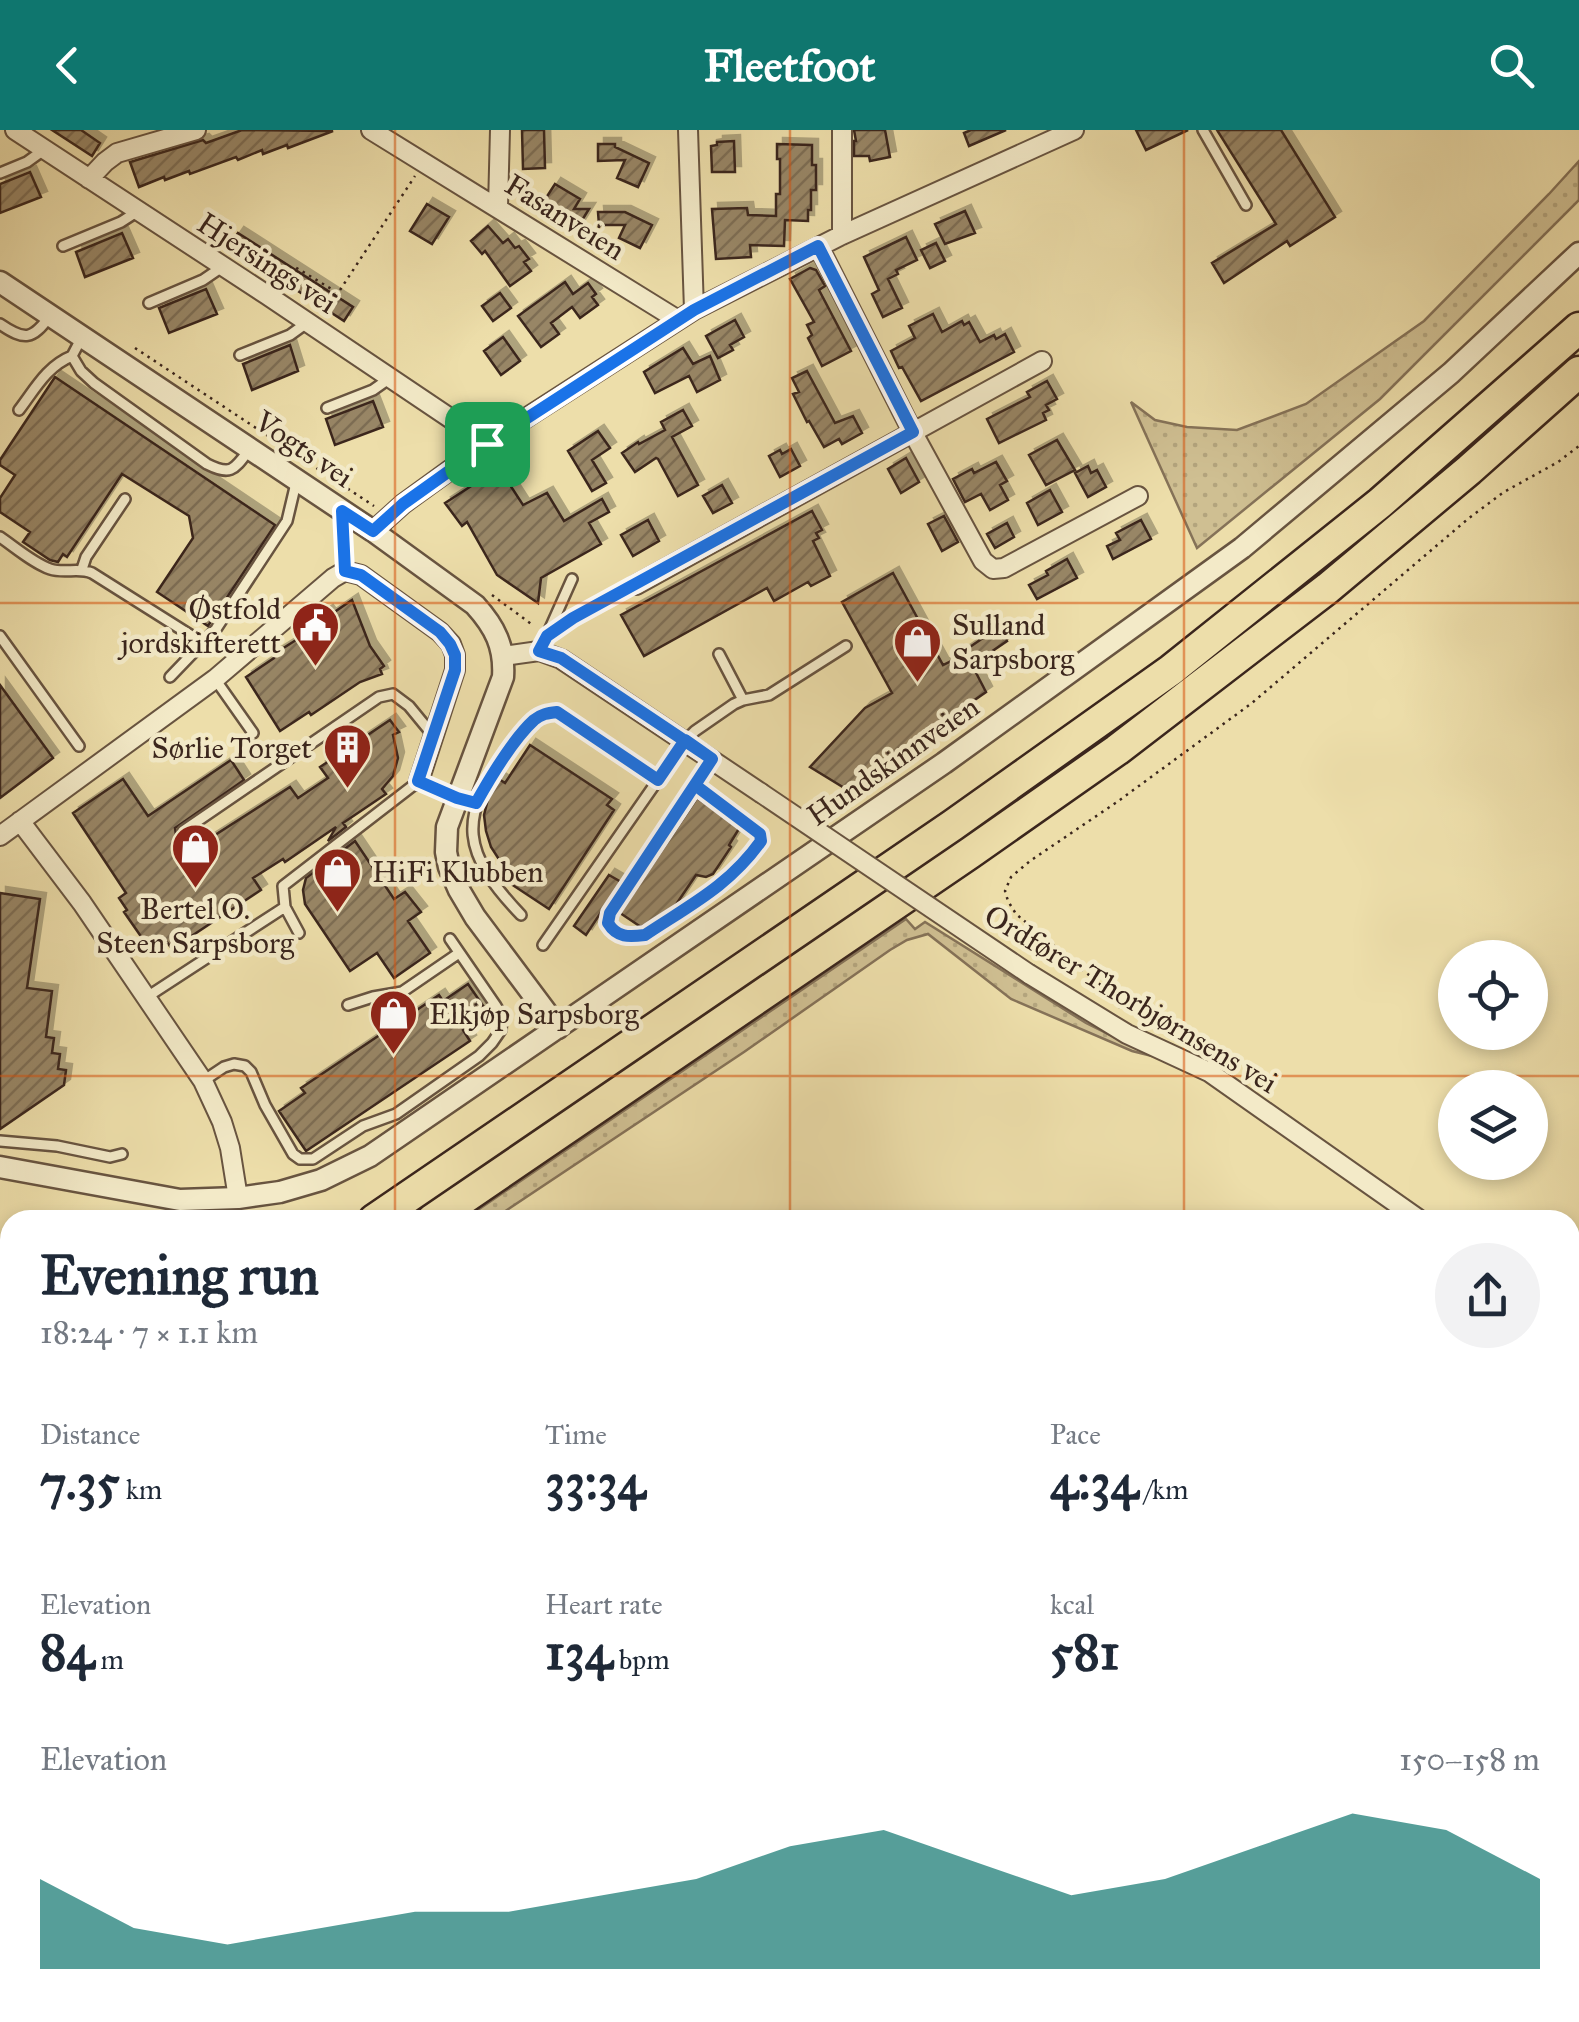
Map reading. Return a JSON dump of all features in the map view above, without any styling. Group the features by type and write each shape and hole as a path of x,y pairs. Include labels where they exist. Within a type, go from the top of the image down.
{"highway":[{"path":"389,1210 1113,712 1380,503 1579,328"},
{"path":"447,1210 970,854 1145,729 1357,564 1579,372"}],"street":[{"name":"Hjersings vei","path":"15,130 487,444"},
{"path":"89,180 117,153 196,130"},
{"name":"Fasanveien","path":"372,130 686,315"},
{"path":"498,207 500,130"},
{"path":"686,315 688,130"},
{"path":"842,130 842,235"},
{"path":"373,531 403,504 487,444 686,315 818,246 1074,130"},
{"path":"818,246 913,432 983,561 992,569 1004,568 1138,496"},
{"name":"Hundskinnveien","path":"0,1167 180,1200 280,1192 321,1180 370,1156 944,763 1242,548 1451,373 1579,254"},
{"name":"Vogts vei","path":"0,282 50,316 77,347 250,449 373,531 474,605 488,619 504,656"},
{"path":"636,585 1042,361"},
{"path":"0,836 214,679 345,571 361,575 426,620 450,644 455,655 455,670 418,781"},
{"name":"Ordfører Thorbjørnsens vei","path":"504,656 539,651 561,658 1029,974 1138,1040 1209,1072 1406,1210"},
{"path":"504,656 503,677 467,801 446,827 446,852 459,890 475,916 558,1028"},
{"path":"20,821 82,903 203,1082 230,1148 238,1198"}],"lane":[{"path":"1204,130 1246,206"},
{"path":"0,173 45,150"},
{"path":"63,246 138,211"},
{"path":"149,304 204,280 223,266"},
{"path":"0,324 25,336 39,330 50,316"},
{"path":"240,355 308,322"},
{"path":"19,410 48,371 77,347 82,371 94,383 207,464 222,472 229,471 250,449"},
{"path":"328,408 373,390 390,378"},
{"path":"170,678 216,629 287,521 297,480"},
{"path":"82,569 126,499"},
{"path":"0,538 47,568 82,569 203,643"},
{"path":"547,636 572,579"},
{"path":"0,636 79,746"},
{"path":"543,945 685,740 743,700 770,696 846,646"},
{"path":"719,654 743,700"},
{"path":"214,679 253,734"},
{"path":"184,831 379,697 393,694 409,706 434,736"},
{"path":"521,915 479,859 467,801 534,720 557,712 658,780"},
{"path":"695,785 753,826 761,841 726,882 645,935 620,935 608,923 610,913 712,759"},
{"path":"298,933 285,907 284,886 418,781 467,801"},
{"path":"147,996 285,907"},
{"path":"203,1082 234,1064 245,1066 252,1072 265,1105 293,1154 300,1159 312,1159 364,1126 396,1114 479,1056 501,1030 502,1016 450,939"},
{"path":"348,1005 402,992 459,954"},
{"path":"0,1141 57,1146 110,1157 122,1154"}],"path":[{"path":"274,300 295,267 338,293 424,162"},
{"path":"1138,1040 1114,999 1016,914 1006,890 1011,877 1243,710 1438,542 1492,501 1579,446"},
{"path":"342,511 345,571"},
{"path":"547,636 636,585"}],"green space":[{"path":"1579,161 1579,200 1380,399 1197,548 1131,402 1155,420 1187,427 1237,430 1306,404 1424,321"},
{"path":"906,919 915,929 925,922 1086,1023 1152,1056 1011,999 928,934 890,950 507,1210 478,1210"}],"building":[{"path":"52,130 81,130 100,143 92,156"},
{"path":"242,130 333,131 288,148 287,145 263,154 262,150 139,187 130,162"},
{"path":"522,130 544,130 545,168 523,169"},
{"path":"854,130 885,130 890,157 870,161 869,156 854,156"},
{"path":"1006,130 969,146 964,133"},
{"path":"1136,130 1188,130 1146,150"},
{"path":"1217,130 1281,130 1335,217 1290,246 1287,241 1224,283 1212,263 1276,224"},
{"path":"734,141 735,172 712,172 711,146"},
{"path":"598,144 615,144 649,163 638,187 617,178 625,160 598,161"},
{"path":"777,144 812,145 816,190 811,190 808,221 785,220 784,246 750,245 751,257 716,259 712,209 747,208 748,215 776,216 776,194 780,194"},
{"path":"30,172 41,197 0,213 0,184"},
{"path":"555,184 580,199 574,209 589,209 576,230 542,210 553,206 544,201"},
{"path":"427,204 449,217 432,244 410,231"},
{"path":"965,211 975,233 945,244 935,224"},
{"path":"598,212 625,212 652,225 640,248 619,238 625,225 599,225"},
{"path":"488,226 503,243 508,239 515,248 519,246 529,259 524,262 531,271 510,286 485,251 482,254 471,241"},
{"path":"122,233 133,258 85,277 76,252"},
{"path":"238,233 353,307 344,321 229,246"},
{"path":"906,237 917,260 896,270 898,274 888,279 902,308 883,317 872,294 879,290 864,257"},
{"path":"936,243 945,261 930,268 921,250"},
{"path":"810,268 816,270 825,286 819,290 851,351 822,366 808,338 812,335 807,325 814,322 790,279"},
{"path":"565,282 573,294 588,283 598,305 580,318 572,307 551,323 559,334 541,347 518,316"},
{"path":"206,289 217,314 169,333 159,308"},
{"path":"500,293 511,308 493,321 482,306"},
{"path":"933,314 942,332 962,321 964,325 969,322 980,342 1005,334 1014,352 921,401 891,351 915,338 909,326"},
{"path":"735,320 744,337 730,345 733,350 718,358 706,336"},
{"path":"503,337 520,361 501,375 484,351"},
{"path":"290,345 298,371 252,390 243,364"},
{"path":"683,348 693,364 710,356 720,380 697,392 689,376 655,393 644,372"},
{"path":"807,371 835,423 853,416 862,433 842,444 839,439 824,447 793,394 799,392 792,378"},
{"path":"55,377 275,525 208,626 157,592 193,538 189,516 122,474 67,557 63,554 58,562 23,542 30,532 0,512 0,498 15,475 0,465 0,460"},
{"path":"1047,381 1057,399 1046,405 1046,420 999,443 987,419 1030,397 1027,392"},
{"path":"373,401 383,427 335,445 326,419"},
{"path":"683,410 692,426 672,437 698,485 678,496 658,459 635,472 622,453 665,430 661,422"},
{"path":"598,431 610,448 592,460 606,483 592,491 568,451"},
{"path":"1057,440 1075,470 1046,485 1029,455"},
{"path":"791,449 800,466 780,477 769,456"},
{"path":"906,458 919,482 901,493 888,469"},
{"path":"996,462 1007,481 1000,485 1008,500 990,510 981,494 965,502 953,479"},
{"path":"1088,466 1091,473 1097,470 1106,487 1088,497 1075,473"},
{"path":"499,468 523,505 547,493 564,521 602,499 609,512 589,523 601,544 541,578 538,603 497,575 467,522 462,526 445,503"},
{"path":"722,485 732,503 713,513 703,496"},
{"path":"1050,490 1062,512 1038,525 1027,503"},
{"path":"812,511 822,530 813,541 830,576 811,586 808,582 774,601 767,588 644,656 621,615"},
{"path":"944,516 958,542 942,551 928,524"},
{"path":"648,520 659,541 633,556 621,535"},
{"path":"1141,520 1151,539 1113,559 1107,546 1120,540 1116,533"},
{"path":"1007,523 1014,537 995,548 987,534"},
{"path":"1067,559 1077,578 1037,599 1029,585"},
{"path":"893,573 943,665 965,654 999,627 1007,641 972,665 986,692 846,789 810,767 865,708 892,693 842,602"},
{"path":"352,600 370,646 384,666 380,669 382,674 360,682 280,731 246,677 304,635 300,629"},
{"path":"0,685 53,758 0,798"},
{"path":"390,720 399,732 393,735 398,758 393,776 382,789 386,794 343,823 346,827 328,841 336,827 285,862 283,859 253,878 261,890 172,949 164,938 149,948 124,912 127,910 119,898 126,893 73,813 123,779 148,816 231,760 244,780 175,828 190,851 290,787 298,798 328,778 320,767"},
{"path":"530,745 612,799 607,805 614,810 549,909 511,884 516,876 491,847 484,815 499,779 505,783"},
{"path":"697,798 740,827 713,874 696,875 675,906 641,927 620,913"},
{"path":"355,841 394,899 405,892 421,912 408,921 430,953 394,978 377,953 350,971 305,904 306,878"},
{"path":"609,875 621,882 586,935 574,926"},
{"path":"0,893 40,899 27,988 52,991 46,1037 54,1038 52,1053 60,1054 58,1069 66,1070 64,1085 0,1129"},
{"path":"468,984 488,1013 463,1030 470,1041 306,1151 279,1111 305,1093 301,1088 439,995 443,1001"}],"place":[{"name":"Østfold jordskifterett","path":"316,668"},
{"name":"Sulland Sarpsborg","path":"917,684"},
{"name":"Sørlie Torget","path":"347,790"},
{"name":"Bertel O. Steen Sarpsborg","path":"195,890"},
{"name":"HiFi Klubben","path":"337,914"},
{"name":"Elkjøp Sarpsborg","path":"394,1056"}],"route":[{"path":"487,444 403,504 373,531 342,511 345,571 361,575 426,620 450,644 455,655 455,670 418,781 476,803 495,769 534,720 557,712 658,780 685,740 712,759 610,913 608,923 620,935 645,935 726,882 748,860 761,841 760,834 695,785 712,759 685,740 561,658 539,651 547,636 573,618 913,432 818,246 694,310 487,444"}]}
